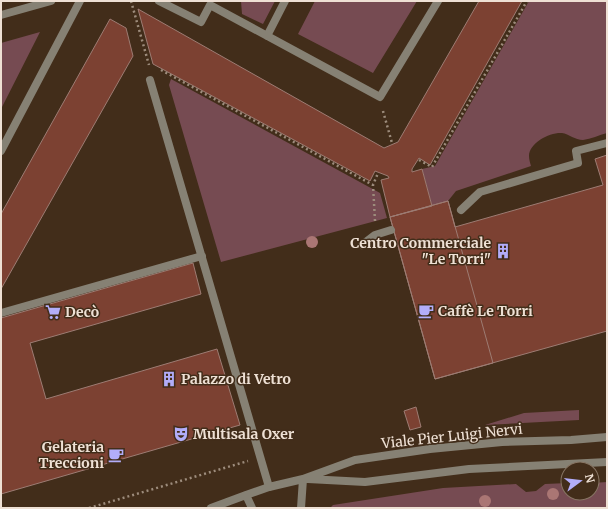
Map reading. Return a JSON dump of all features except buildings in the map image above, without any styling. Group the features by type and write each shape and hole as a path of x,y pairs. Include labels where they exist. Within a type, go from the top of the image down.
{"street":[{"path":"1,15 51,1"},
{"path":"1,151 80,1"},
{"path":"159,1 201,22 210,5 380,97 438,1"},
{"path":"267,36 285,1"},
{"path":"150,80 269,487"},
{"path":"462,210 480,192 578,163 576,151 607,143"},
{"path":"362,245 375,235 391,230"},
{"path":"1,313 202,256"},
{"name":"Viale Pier Luigi Nervi","path":"211,508 269,487 303,479 355,460 430,449 502,442 571,440 607,437"},
{"name":"Viale Pier Luigi Nervi","path":"303,479 365,482 469,469 607,462"},
{"path":"301,508 303,479"},
{"path":"246,495 252,508"}],"path":[{"path":"131,1 148,63 150,80"},
{"path":"419,160 432,167 527,1"},
{"path":"148,63 373,185"},
{"path":"380,97 392,143"},
{"path":"375,235 373,185 378,173"},
{"path":"89,508 260,458"}],"shaded area":[{"path":"241,1 275,1 263,24 242,14"},
{"path":"315,1 417,1 373,73 298,34"},
{"path":"529,1 607,1 607,133 583,140 562,133 546,136 536,143 530,151 529,157 531,166 456,191 448,201 432,206 422,169 435,166"},
{"path":"40,32 1,109 1,43"},
{"path":"171,79 380,193 387,218 221,262 169,85"},
{"path":"579,410 579,420 485,425 524,413"},
{"path":"600,482 607,482 607,508 330,508 333,505 443,488 516,484 526,492 536,491 545,484 560,483 560,501 600,501"}],"place":[{"name":"Centro Commerciale \"Le Torri\"","path":"503,251"},
{"name":"Caffè Le Torri","path":"426,311"},
{"name":"Decò","path":"53,312"},
{"name":"Palazzo di Vetro","path":"169,379"},
{"name":"Multisala Oxer","path":"181,434"},
{"name":"Gelateria Treccioni","path":"116,455"}]}
